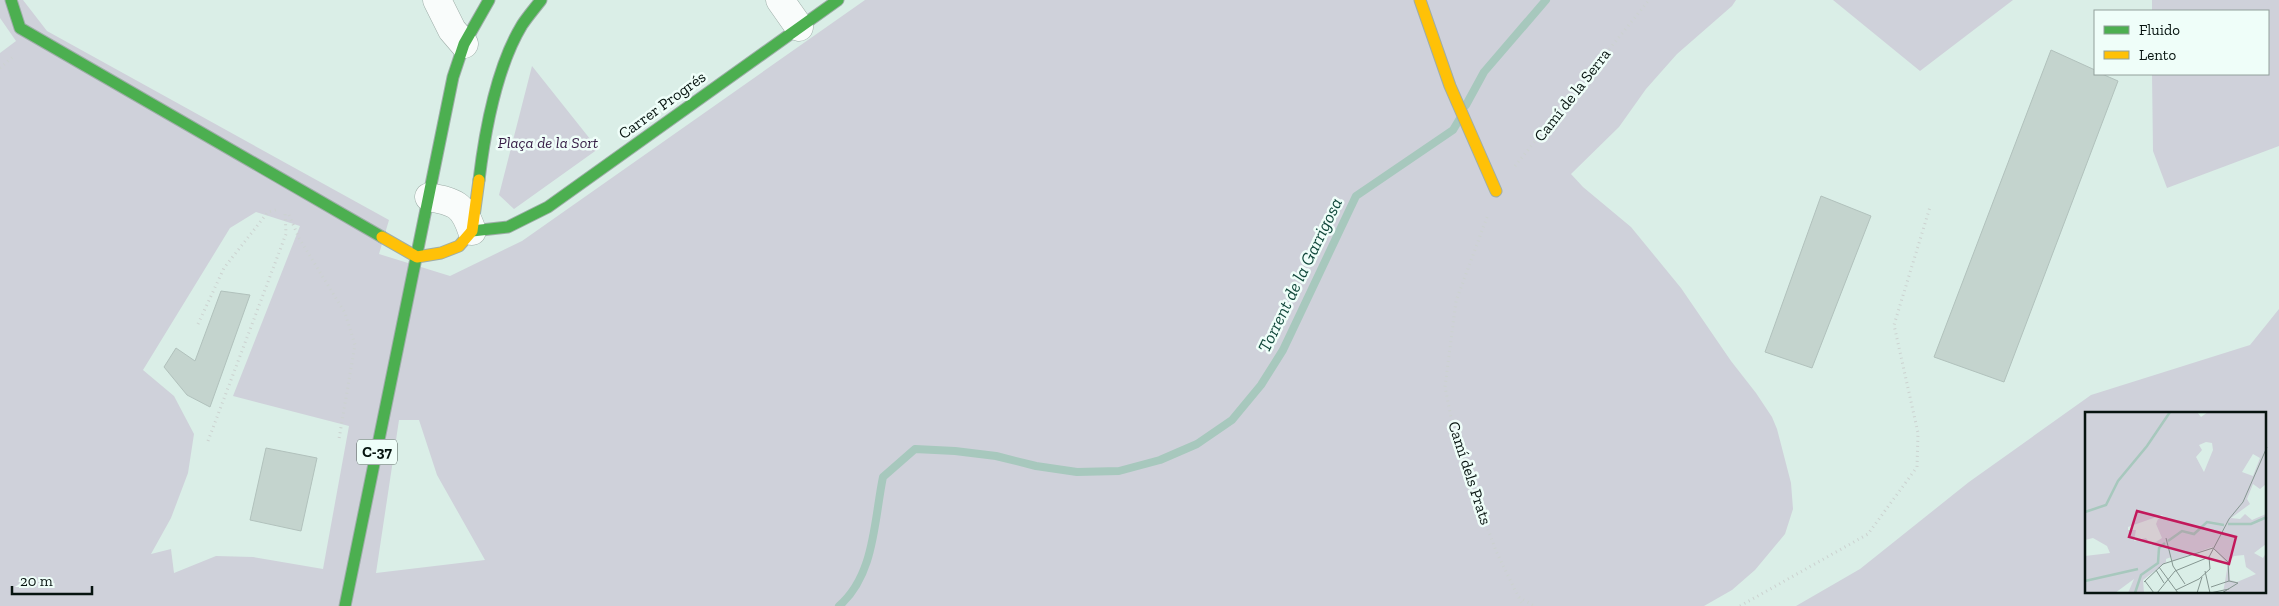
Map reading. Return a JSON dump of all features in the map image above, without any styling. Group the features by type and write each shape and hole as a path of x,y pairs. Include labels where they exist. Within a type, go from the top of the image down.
{"street":[{"path":"11,0 20,28 416,257 441,253 458,246 472,231 485,132 503,68 522,25 541,0"},
{"path":"437,0 452,30 464,44"},
{"name":"C-37","path":"345,606 453,76 464,44 488,0"},
{"path":"780,0 799,27"},
{"name":"Carrer Progrés","path":"472,231 490,232 516,226 559,200 838,0"},
{"path":"1420,0 1450,86 1471,138 1496,191"},
{"path":"429,197 448,201 462,208 472,231"}],"path":[{"name":"Camí de la Serra","path":"1496,191 1649,0"},
{"name":"Camí dels Prats","path":"1496,191 1456,301 1445,387 1456,438 1496,550 1522,606"},
{"path":"198,324 224,268 268,212 285,206"},
{"path":"285,206 299,238 345,313 354,346 339,439"},
{"path":"208,442 286,234 285,206"},
{"path":"1740,606 1868,534 1917,467 1918,433 1894,325 1930,208"},
{"path":"1518,597 1534,606"}],"green space":[{"path":"0,0 23,0 47,31 389,220 379,254 450,276 522,241 865,0 1736,0 1732,6 1677,54 1646,89 1619,127 1571,174 1583,187 1631,227 1681,288 1772,417 1791,483 1793,509 1785,534 1755,570 1732,590 1704,606 0,606 0,53 16,41 0,18","holes":["256,212 300,226 233,396 349,426 323,569 253,557 216,556 174,573 171,549 151,554 171,518 188,473 194,434 174,396 143,370 230,228","399,420 419,420 437,475 485,560 376,573"]},
{"path":"1833,0 2013,0 1920,71"},
{"path":"2152,0 2279,0 2279,146 2167,188 2153,151 2152,75 2269,75 2269,10 2152,10"},
{"name":"Plaça de la Sort","path":"532,66 598,149 514,209 499,195"},
{"path":"2279,309 2279,606 1796,606 1860,569 1969,482 2091,395 2250,345"}],"building":[{"path":"2051,50 2094,70 2094,75 2104,75 2118,81 2004,382 1934,357"},
{"path":"1821,196 1871,216 1812,368 1765,352"},
{"path":"221,291 250,295 210,407 187,395 164,367 176,348 195,361"},
{"path":"266,448 317,458 301,531 250,520"}],"waterway":[{"name":"Torrent de la Garrigosa","path":"1466,105 1484,72 1546,0"},
{"name":"Torrent de la Garrigosa","path":"839,606 860,579 866,563 875,529 883,477 915,449 996,456 1036,466 1077,472 1119,471 1160,460 1197,444 1232,420 1261,385 1283,350 1356,196 1453,130 1459,120"}],"traffic: fast":[{"path":"11,0 20,28 382,237"},
{"path":"345,606 453,77 464,44 489,0"},
{"path":"479,180 488,120 505,60 522,25 541,0"},
{"path":"472,231 508,227 548,207 838,0"}],"traffic: slow":[{"path":"1420,0 1450,86 1496,191"},
{"path":"382,237 417,257 441,253 459,246 472,231 479,180"}]}
